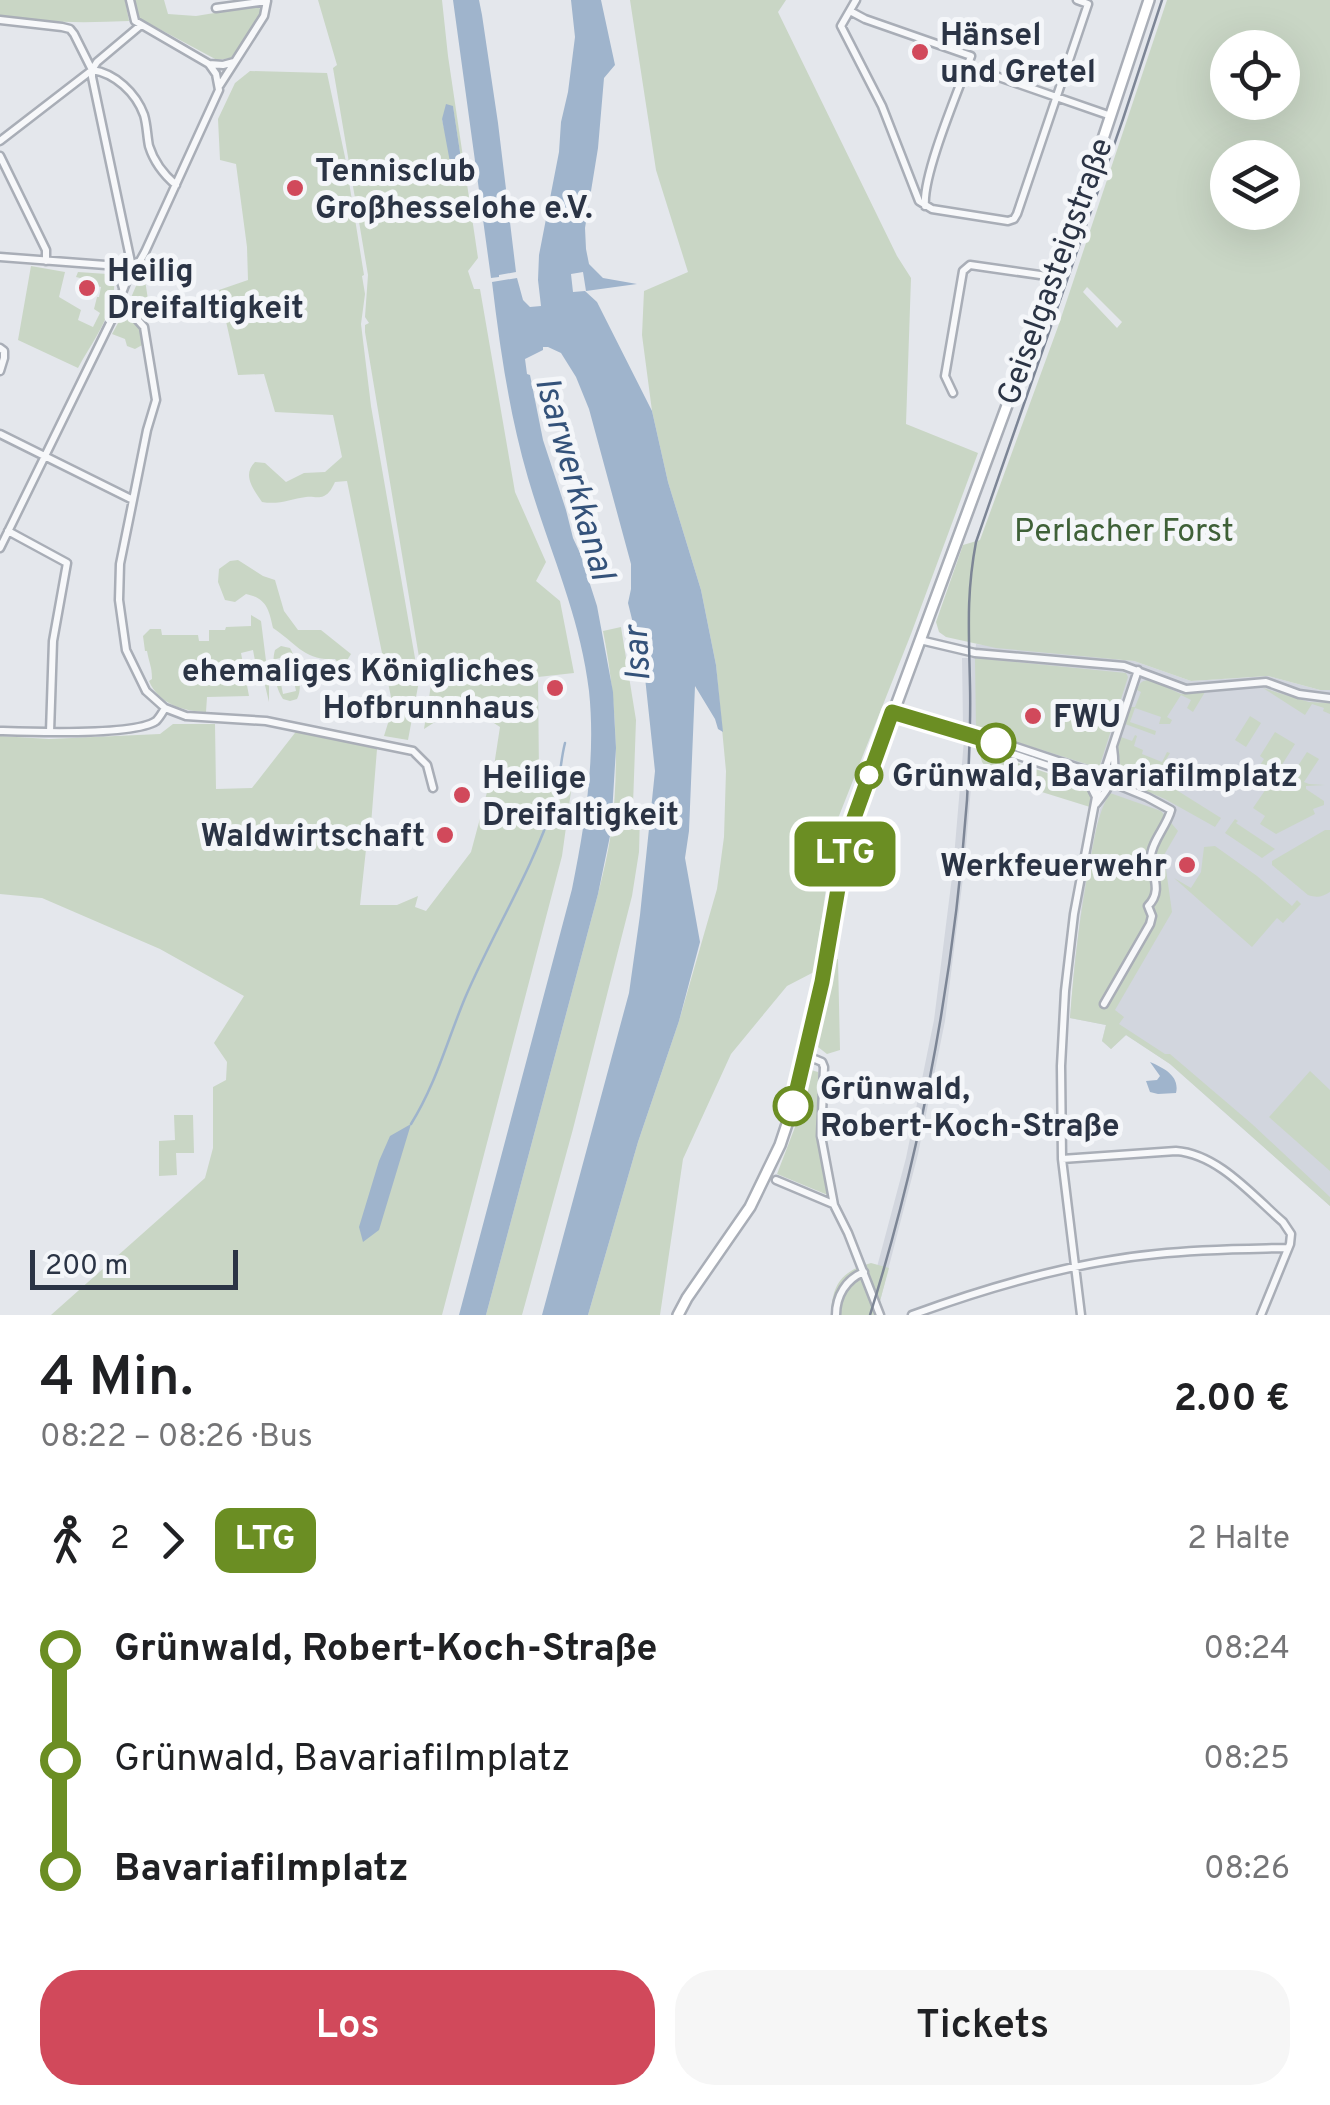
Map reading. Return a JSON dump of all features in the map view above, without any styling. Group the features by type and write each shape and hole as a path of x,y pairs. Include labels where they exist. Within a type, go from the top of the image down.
{"main road":[{"name":"Geiselgasteigstraße","path":"678,1315 750,1207 793,1106 854,818 1054,277 1149,0"}],"street":[{"path":"130,0 134,21 140,25 209,64 235,61"},
{"path":"856,0 841,26 882,106 915,194 932,210 1008,221 1014,220 1023,199 1088,4 1076,0"},
{"path":"0,256 108,266 132,267 140,262 219,86 264,16 267,2 216,8"},
{"path":"850,10 865,19 971,56 936,153 924,197 926,206"},
{"path":"0,20 70,29 92,70 132,267 117,308 0,548"},
{"path":"0,140 92,70 140,25"},
{"path":"209,64 219,86"},
{"path":"967,66 1110,116"},
{"path":"92,70 110,75 136,99 154,158 176,184"},
{"path":"0,156 46,250 46,260"},
{"path":"108,266 119,275 124,291"},
{"path":"953,393 945,376 962,271 970,266 1054,277"},
{"path":"117,308 144,326 156,400 120,564 119,600 126,650 146,691 165,708 186,716 285,724 413,751 427,765 434,788"},
{"path":"0,348 4,352 0,371"},
{"path":"0,434 132,500"},
{"path":"8,532 67,563 53,641 50,732"},
{"path":"919,640 975,653 1124,666 1186,689 1266,682 1298,694 1330,698"},
{"path":"1081,1315 1062,1159 1061,1066 1069,952 1098,786 1138,670"},
{"path":"0,730 126,729 156,721 165,708"},
{"path":"891,716 1010,745 1094,774 1102,773"},
{"path":"1000,745 1007,752 1084,778 1095,801"},
{"path":"1095,801 1110,782 1115,766 1112,745"},
{"path":"1108,758 1110,782"},
{"path":"1098,786 1110,782 1172,810 1150,852 1156,888 1156,898 1148,906 1150,924 1104,1004"},
{"path":"805,1055 824,1066 821,1136 834,1205 880,1315"},
{"path":"1062,1159 1176,1151 1211,1160 1283,1222 1290,1234 1262,1315"},
{"path":"776,1180 834,1205"},
{"path":"912,1315 1075,1267 1157,1254 1288,1248"},
{"path":"836,1315 836,1301 856,1275 864,1272"}],"shaded area":[{"path":"976,644 1134,661 1191,681 1268,676 1330,690 1330,1206 1170,1064 1126,1035 1111,1049 1102,1041 1106,1025 1070,1018 1083,894 1100,809 1117,777 963,726 962,658 975,658"},
{"path":"964,740 971,744 972,776 945,1021 918,1154 880,1301 873,1282 906,1158 934,1020"}],"green space":[{"path":"0,0 125,0 129,21 64,22 0,16"},
{"path":"135,0 164,0 168,14 196,16 258,6 262,12 231,58 217,60 137,17"},
{"path":"318,0 442,0 478,258 468,271 474,289 480,289 515,492 546,562 536,581 560,601 574,673 538,677 539,774 573,777 562,856 442,1315 51,1315 205,1178 213,1148 213,1087 226,1080 227,1062 214,1043 244,996 160,949 42,898 0,894 0,736 49,739 160,734 173,724 215,724 216,789 252,788 298,729 377,749 360,905 397,905 418,896 415,907 426,911 471,852 494,766 500,727 477,712 438,720 424,729 431,685 423,681 365,332 369,323 365,317 368,275 333,68 337,65","holes":["453,107 463,172 447,141 442,119"]},
{"path":"630,0 786,0 778,12 911,278 906,424 978,453 835,826 814,972 787,986 731,1054 683,1159 660,1315 588,1315 717,889 724,837 726,771 716,665 701,590 668,482 652,411 642,335 644,291 688,272 656,170"},
{"name":"Perlacher Forst","path":"1167,0 1330,0 1330,690 1268,676 1191,681 1134,661 996,648 946,637 939,632 936,622 963,545 980,540 1059,324","holes":["1087,287 1122,322 1117,328 1083,292"]},
{"path":"250,71 327,73 364,275 361,324 371,406 419,681 408,740 384,736 393,707 347,481 335,482 322,497 274,503 262,502 250,482 249,472 255,462 265,463 286,482 304,473 325,472 342,457 333,415 275,412 264,374 238,375 219,290 248,280 247,247 236,164 220,160 218,119 235,83"},
{"path":"31,266 65,272 59,297 81,310 78,320 93,327 100,313 94,309 101,287 79,282 78,272 107,274 114,279 108,314 78,368 18,340"},
{"path":"139,279 145,280 151,319 127,307"},
{"path":"123,314 142,333 144,344 135,349 112,334"},
{"path":"238,560 275,580 284,611 298,630 321,630 351,654 346,662 339,664 335,659 315,657 301,650 273,628 268,610 258,598 246,594 235,602 225,600 218,582 219,569"},
{"path":"251,615 261,621 269,702 263,677 258,677 253,650 241,653 249,696 207,697 206,712 172,705 153,689 143,636 150,629 161,629 162,635 198,635 199,641 209,641 209,630 251,626"},
{"path":"621,627 636,720 633,805 640,816 632,896 522,1315 486,1315 608,848 614,808 615,732 603,631"},
{"path":"281,646 293,653 300,680 297,699 283,699 280,694 274,668 275,650","holes":["289,656 296,691 283,694 276,659"]},
{"path":"975,658 1126,673 1128,677 1099,768 976,729"},
{"path":"1151,680 1181,694 1205,692 1193,712 1187,708 1191,700 1181,695 1167,717 1172,720 1170,724 1159,724 1161,717 1135,708 1130,722 1156,731 1155,735 1125,724 1141,692 1137,690 1139,685"},
{"path":"1263,688 1309,702 1330,703 1330,714 1312,704 1305,715"},
{"path":"1250,716 1261,723 1246,747 1235,740"},
{"path":"1275,732 1295,744 1280,768 1292,775 1307,752 1319,759 1304,782 1325,785 1306,786 1324,801 1324,805 1313,809 1315,814 1276,834 1260,824 1265,816 1253,808 1270,783 1255,773"},
{"path":"1135,735 1134,746 1143,750 1142,754 1162,762 1170,753 1161,768 1184,780 1178,791 1221,818 1215,827 1125,782 1118,747 1121,737 1132,741"},
{"path":"979,750 1083,785 1090,794 1090,807 1010,782 988,770"},
{"path":"1110,793 1161,811 1178,831 1164,855 1172,912 1115,1010 1124,1017 1119,1024 1170,1054 1252,1124 1330,1197 1330,1206 1170,1064 1126,1035 1111,1049 1102,1041 1106,1025 1070,1018 1086,881 1099,817"},
{"path":"1235,819 1275,849 1262,858 1225,833"},
{"path":"1330,830 1330,892 1308,895 1272,861"},
{"path":"1215,846 1292,906 1297,900 1301,904 1283,923 1277,918 1252,947 1174,878 1191,888 1201,872 1204,847"},
{"path":"838,959 840,1050 827,1054 817,1041 834,960"},
{"path":"811,1070 818,1072 818,1138 830,1196 777,1174 800,1114"},
{"path":"1310,1071 1330,1090 1330,1171 1269,1117"},
{"path":"174,1115 193,1115 194,1153 176,1153 177,1175 159,1176 159,1141 175,1140"},
{"path":"871,1263 889,1268 880,1301 885,1315 831,1315 833,1295 840,1281 852,1270"}],"water":[{"path":"453,0 479,0 482,15 516,272 499,277 491,278"},
{"path":"571,0 601,0 615,65 604,78 585,228 589,264 603,278 637,284 586,291 583,272 571,274 573,292 585,291 597,302 652,411 668,482 701,590 716,665 723,732 695,686 685,858 700,942 588,1315 542,1315 629,993 655,771 644,668 628,603 631,564 589,409 561,353 543,347 525,359 527,374 543,440 597,606 613,692 616,748 611,831 598,894 486,1315 459,1315 572,889 590,766 591,716 585,663 521,454 492,282 517,278 523,300 530,307 541,306 539,255 575,37"},
{"path":"446,104 453,106 463,172 457,178 452,173 442,119"},
{"path":"1150,1062 1173,1077 1176,1093 1150,1092 1146,1081 1160,1076"},
{"path":"411,1124 379,1230 363,1242 359,1227 379,1161 390,1136"}],"waterway":[{"path":"411,1124 476,973 545,828 556,796 565,743"}],"tram line":[{"path":"870,1315 920,1125 954,931 967,800 969,597 976,542 1162,0"}],"bus line":[{"name":"LTG","path":"793,1106 854,818 892,712 996,743"}],"place":[{"name":"Hänsel und Gretel","path":"920,52"},
{"name":"Tennisclub Großhesselohe e.V.","path":"295,188"},
{"name":"Heilig Dreifaltigkeit","path":"87,288"},
{"name":"ehemaliges Königliches Hofbrunnhaus","path":"555,688"},
{"name":"FWU","path":"1033,716"},
{"name":"Grünwald, Bavariafilmplatz","path":"869,775"},
{"name":"Heilige Dreifaltigkeit","path":"462,795"},
{"name":"Waldwirtschaft","path":"445,835"},
{"name":"Werkfeuerwehr","path":"1187,865"},
{"name":"Grünwald, Robert-Koch-Straße","path":"793,1106"}],"water label":[{"name":"Isarwerkkanal","path":"576,478"},
{"name":"Isar","path":"636,654"}]}
